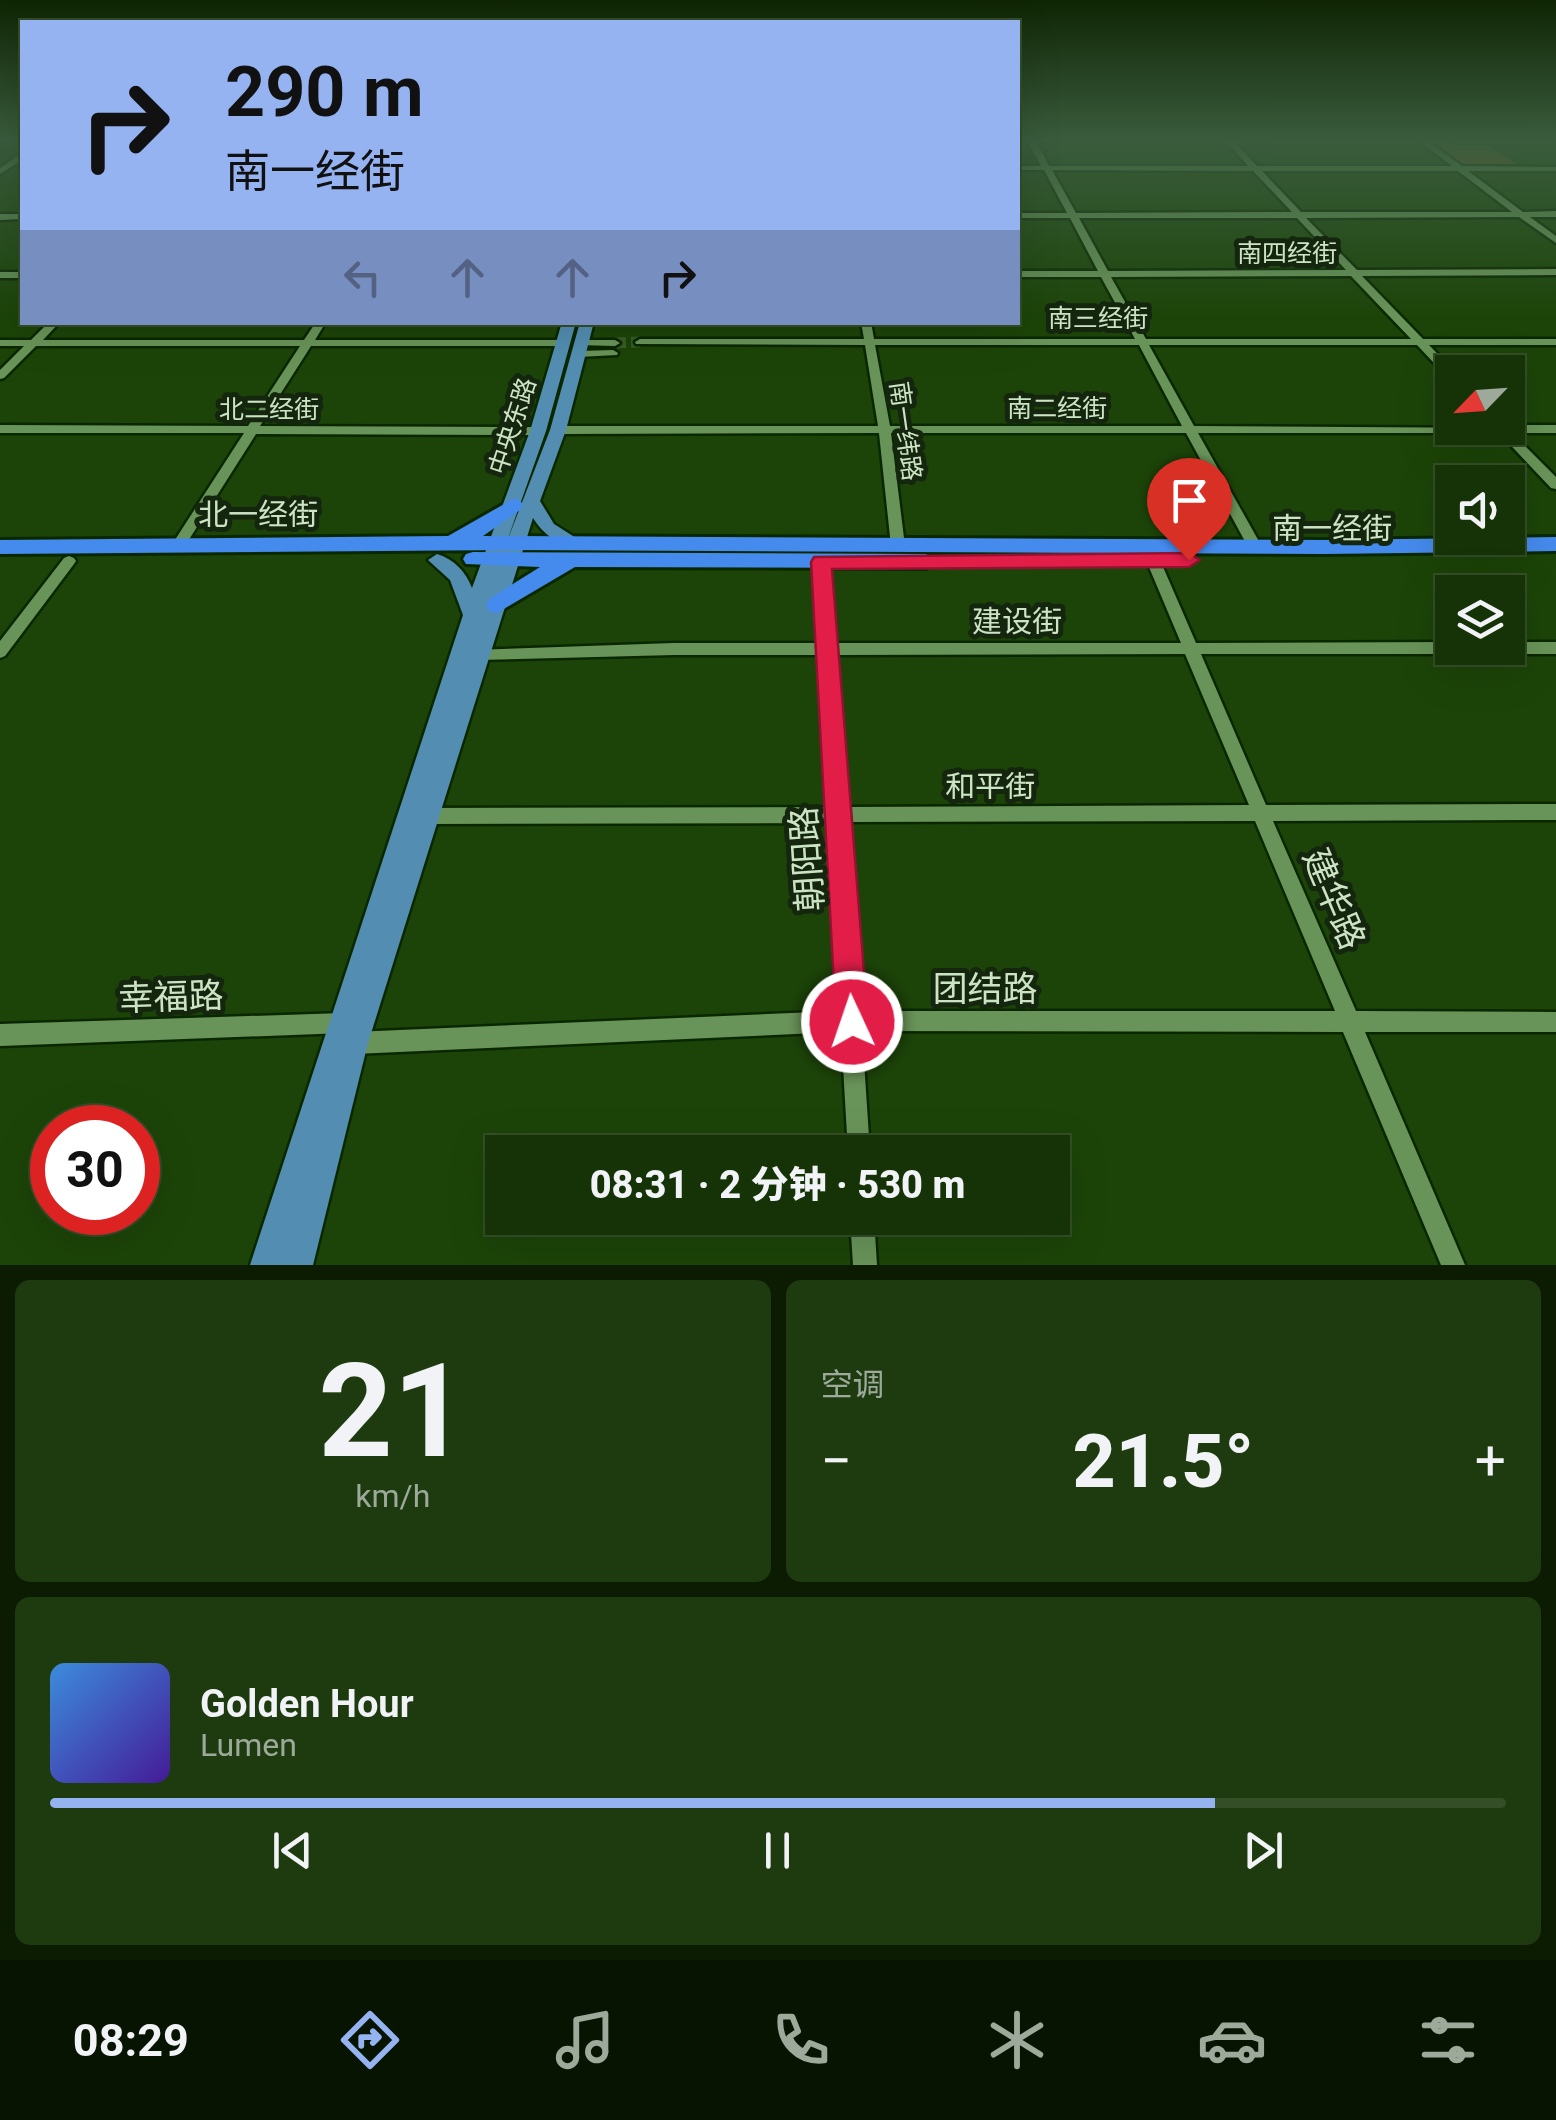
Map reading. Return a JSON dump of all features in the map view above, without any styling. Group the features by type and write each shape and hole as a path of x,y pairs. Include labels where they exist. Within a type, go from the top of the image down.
{"highway":[{"path":"441,552 522,503"},
{"name":"南一经街","path":"579,552 898,546 1556,544"},
{"name":"北一经街","path":"0,546 441,552"},
{"name":"南一经街","path":"504,551 821,562 1556,557"},
{"name":"北一经街","path":"0,562 504,551"},
{"path":"485,610 579,552"}],"main road":[{"name":"中央东路","path":"485,610 522,503 558,430 571,348 570,325"},
{"name":"中央东路","path":"522,503 538,432 571,348 585,325"},
{"path":"522,503 579,552"},
{"path":"349,1033 478,654 485,610 441,552"},
{"path":"297,1265 294,1227 349,1033 485,610"},
{"path":"266,1265 294,1227"}],"street":[{"path":"1063,199 1254,545"},
{"path":"1283,199 1435,358"},
{"path":"1500,199 1556,240"},
{"path":"1020,216 1556,214"},
{"name":"南四经街","path":"1020,274 1556,272"},
{"path":"0,376 52,325"},
{"path":"178,546 319,325"},
{"name":"南一纬路","path":"867,325 885,430 898,546"},
{"name":"南三经街","path":"638,348 1556,342"},
{"path":"0,343 614,348"},
{"path":"24,352 305,347"},
{"name":"南二经街","path":"558,430 1435,428"},
{"name":"南二经街","path":"1525,428 1556,429"},
{"name":"北二经街","path":"0,429 538,432"},
{"path":"1518,445 1556,485"},
{"name":"建华路","path":"1153,560 1453,1265"},
{"path":"0,652 69,561"},
{"name":"朝阳路","path":"821,562 858,1135"},
{"name":"建设街","path":"478,654 1556,648"},
{"name":"和平街","path":"424,816 1556,812"},
{"name":"团结路","path":"349,1033 852,1022 1556,1022"},
{"name":"幸福路","path":"0,1036 349,1033"},
{"path":"863,1235 864,1265"}],"tunnel":[{"path":"615,343 640,342"}],"route":[{"path":"852,1022 821,562 1189,560"}]}
